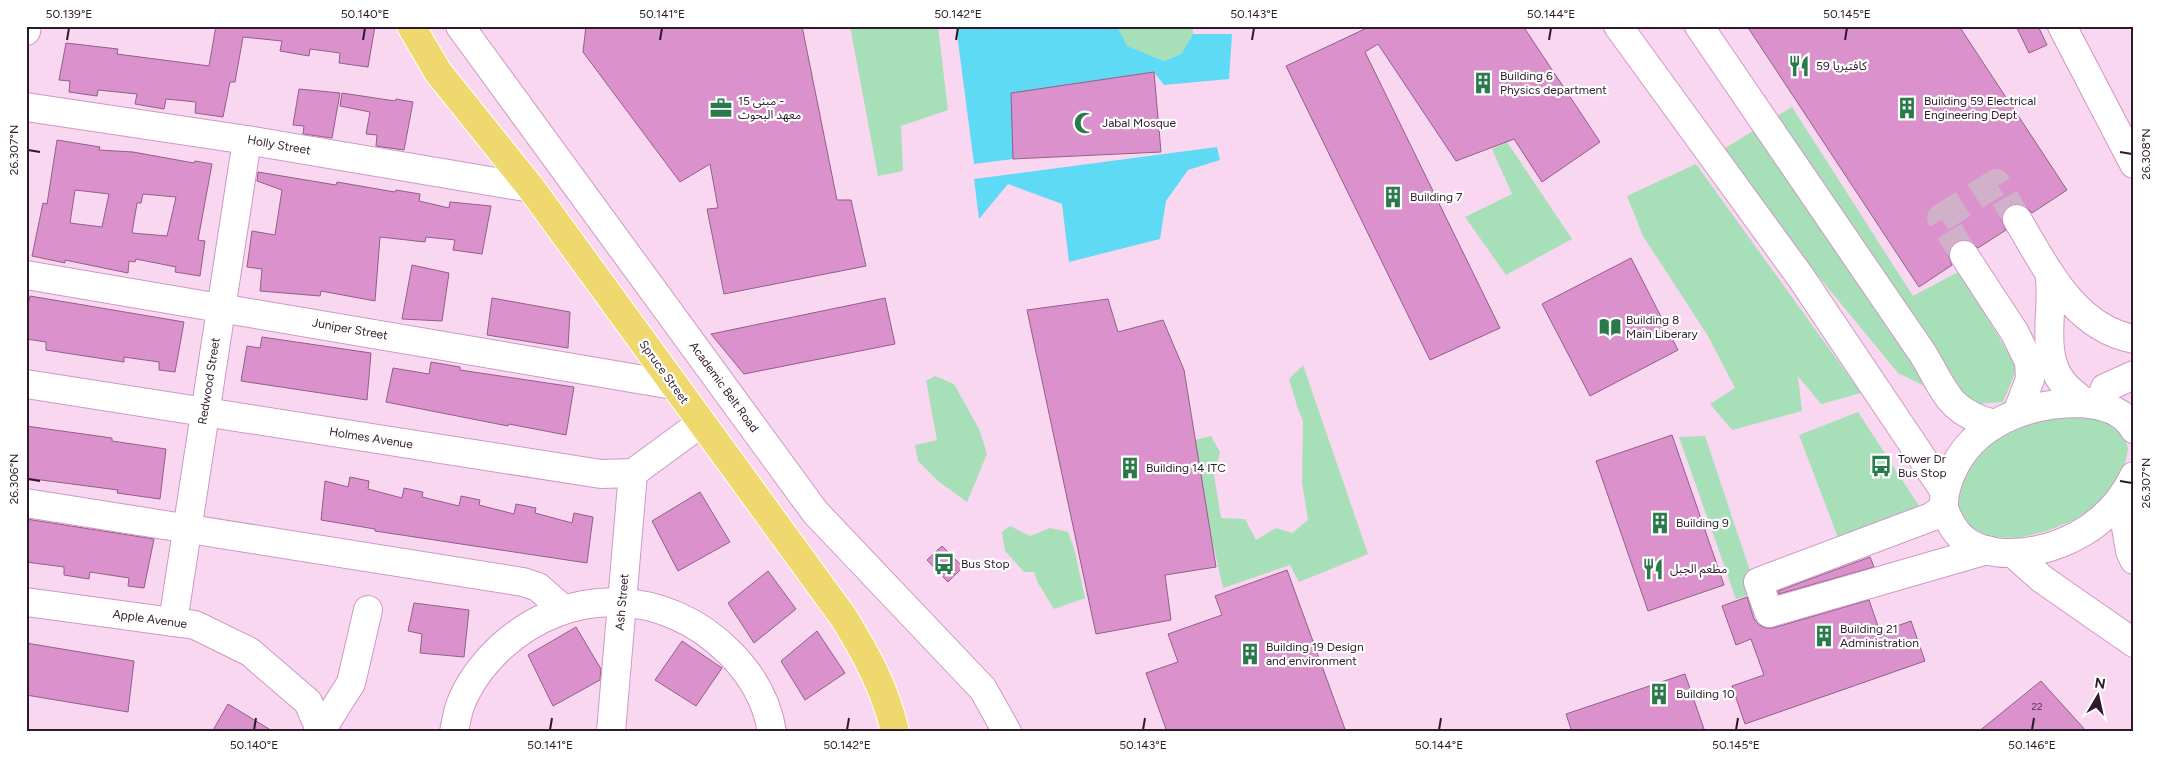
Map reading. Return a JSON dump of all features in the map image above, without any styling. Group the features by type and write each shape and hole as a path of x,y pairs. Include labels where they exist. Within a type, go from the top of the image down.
{"main road":[{"name":"Spruce Street","path":"411,26 438,72 531,188 844,618 868,657 884,695 895,732"}],"street":[{"path":"26,31 27,26"},
{"name":"Academic Belt Road","path":"460,26 815,512 983,690 1010,732"},
{"name":"Academic Belt Road","path":"478,26 814,485 986,670 1010,732"},
{"path":"1618,26 1802,279 1945,500 1959,537 1973,546 2014,554 2050,546 2074,537 2096,524 2113,510 2131,482"},
{"path":"1699,26 1923,354 1950,401 1962,412 1974,419 2005,419 2057,403 2093,404 2116,411 2128,419 2134,429"},
{"path":"2062,26 2134,164"},
{"name":"Holly Street","path":"26,107 247,140 531,188"},
{"name":"Redwood Street","path":"173,622 247,140"},
{"path":"2018,219 2049,272 2078,310 2091,322 2110,332 2134,339"},
{"path":"1964,255 2018,338 2029,362 2030,379 2005,419 1962,454 1953,469 1945,500 1930,517 1758,582 1770,614 1987,550"},
{"path":"2049,272 2052,286 2050,346 2055,367 2063,383 2093,404"},
{"name":"Juniper Street","path":"26,275 673,384"},
{"path":"2093,404 2105,388 2134,375"},
{"name":"Holmes Avenue","path":"26,384 600,474 633,473"},
{"path":"633,473 701,422"},
{"name":"Ash Street","path":"611,732 633,473"},
{"path":"2131,482 2122,503 2130,551 2134,560"},
{"path":"26,503 523,582 538,587 563,610"},
{"path":"2014,554 2042,579 2134,643"},
{"name":"Apple Avenue","path":"26,602 195,626 250,652 308,702 321,731"},
{"path":"454,732 460,706 484,664 519,631 563,610 592,603 622,602 670,612 712,635 746,669 769,712 772,732"},
{"path":"321,731 351,683 368,610"}],"green space":[{"path":"850,26 938,26 948,110 901,126 903,171 878,176"},
{"path":"1117,26 1193,26 1193,34 1181,54 1164,61 1126,46"},
{"path":"1792,107 1913,296 1960,271 2017,368 2003,402 1963,405 1898,373 1717,153"},
{"path":"1507,142 1572,239 1506,275 1465,217 1512,194 1492,149"},
{"path":"1696,164 1861,393 1821,404 1798,376 1802,411 1732,430 1710,404 1735,388 1708,336 1643,236 1627,196"},
{"path":"1303,365 1368,554 1299,582 1290,565 1223,588 1190,441 1211,436 1220,452 1214,475 1221,518 1245,519 1256,540 1276,528 1292,533 1308,520 1302,483 1303,421 1289,379"},
{"path":"935,376 954,384 979,429 987,454 967,502 938,481 918,461 915,445 937,440 926,381"},
{"path":"1858,412 1921,509 1840,543 1799,435"},
{"path":"2048,412 2101,415 2125,435 2128,450 2124,468 2115,487 2100,504 2076,519 2047,531 2018,538 1992,537 1972,529 1960,516 1955,500 1959,477 1992,437"},
{"path":"1705,436 1757,592 1736,599 1679,437"},
{"path":"1010,526 1030,536 1050,528 1068,532 1074,548 1085,598 1054,609 1038,583 1034,572 1024,572 1005,551 1002,532"}],"water":[{"path":"956,26 1117,26 1127,46 1164,61 1181,54 1193,34 1232,34 1229,79 1164,85 1154,72 1012,93 1013,159 974,164"},
{"path":"1217,147 1220,160 1188,170 1166,201 1160,239 1069,262 1062,204 1008,184 979,219 974,179"}],"building":[{"path":"216,26 375,26 368,67 339,63 340,53 310,49 309,56 280,51 282,41 243,37 235,82 230,82 223,117 195,113 196,102 166,99 164,109 135,104 137,94 98,90 97,96 69,92 70,81 59,80 66,43 118,49 117,54 209,66"},
{"name":"مبنى 15 - معهد البحوث","path":"586,26 802,26 837,200 851,200 866,266 724,294 707,209 718,208 710,164 680,182 583,52"},
{"path":"1371,26 1523,26 1600,142 1542,182 1514,139 1456,161 1378,44 1365,52 1500,328 1430,360 1286,66"},
{"name":"Building 59 Electrical Engineering Dept","path":"1747,26 1959,26 2067,190 2032,213 2024,205 2016,203 2009,206 2003,212 2001,219 2006,230 1978,248 1971,241 1963,239 1955,242 1950,248 1948,255 1952,265 1919,287"},
{"path":"2016,26 2038,26 2047,45 2029,53"},
{"name":"Jabal Mosque","path":"1154,72 1161,152 1013,159 1011,93"},
{"path":"299,89 340,93 332,138 303,134 304,126 293,125"},
{"path":"342,93 413,102 404,150 376,146 377,135 366,134 370,112 340,106"},
{"path":"57,140 100,147 99,150 133,152 194,163 195,161 212,164 198,240 205,241 200,276 175,272 176,267 136,259 135,262 129,261 128,273 65,260 65,263 32,256 43,203 47,204","holes":["75,190 109,194 102,227 70,223","143,194 176,197 167,236 132,233 137,203 141,203"]},
{"path":"258,172 336,185 337,182 395,192 396,190 420,194 419,201 449,208 450,202 491,206 482,254 453,250 455,240 426,237 425,242 380,237 375,301 321,291 320,296 260,291 262,269 247,267 252,231 275,235 282,190 257,181"},
{"name":"Building 8 Main Liberary","path":"1631,258 1678,350 1590,396 1542,304"},
{"path":"412,265 449,273 442,321 402,319"},
{"path":"30,296 184,322 175,372 159,370 159,362 124,357 124,362 46,350 46,342 26,339 26,316"},
{"path":"492,298 570,312 568,348 487,335"},
{"path":"885,298 895,344 744,374 711,334"},
{"name":"Building 14 ITC","path":"1108,299 1118,332 1163,320 1184,370 1216,567 1165,575 1171,620 1096,634 1027,310"},
{"path":"262,337 371,353 367,400 241,381 247,346 260,348"},
{"path":"431,362 460,367 460,370 574,387 566,435 509,424 508,426 386,402 393,368 429,374"},
{"path":"26,426 112,438 112,441 166,449 160,499 117,493 118,490 26,478"},
{"name":"Building 9","path":"1672,435 1724,585 1648,611 1596,461"},
{"path":"350,477 369,481 368,489 402,498 404,488 423,492 422,497 459,506 461,496 480,500 479,505 514,514 516,504 536,508 535,513 572,523 574,513 593,517 587,563 375,531 375,529 321,520 325,481 348,487"},
{"path":"700,492 730,542 678,571 652,521"},
{"path":"26,519 154,539 144,588 128,586 129,578 90,572 89,579 64,575 64,567 26,562"},
{"path":"942,546 963,567 948,582 927,560"},
{"path":"1870,557 1874,567 1779,594 1778,591"},
{"name":"Building 19 Design and environment","path":"1287,570 1346,732 1167,732 1146,673 1178,662 1168,634 1222,615 1215,596"},
{"path":"768,571 796,609 754,643 728,603"},
{"name":"Building 21 Administration","path":"1747,597 1754,619 1759,625 1766,628 1773,628 1869,600 1880,632 1911,621 1925,661 1745,724 1732,686 1764,675 1751,639 1736,645 1722,606"},
{"path":"414,603 469,610 464,657 420,653 422,634 408,631"},
{"path":"576,627 601,669 600,680 553,706 528,655"},
{"path":"817,631 845,673 805,700 781,661"},
{"path":"682,641 722,668 696,706 655,680"},
{"path":"26,643 134,661 128,712 26,695"},
{"name":"Building 10","path":"1685,674 1705,732 1572,732 1566,714"},
{"path":"2041,681 2087,732 1978,732"},
{"path":"228,704 274,732 212,732"}],"tunnel":[{"path":"1964,255 1941,218 1996,183 2017,219"}],"place":[{"name":"كافتيريا 59","path":"1799,66"},
{"name":"Building 6 Physics department","path":"1483,83"},
{"name":"مبنى 15 - معهد البحوث","path":"721,108"},
{"name":"Building 59 Electrical Engineering Dept","path":"1907,108"},
{"name":"Jabal Mosque","path":"1085,123"},
{"name":"Building 7","path":"1393,197"},
{"name":"Building 8 Main Liberary","path":"1610,327"},
{"name":"Tower Dr Bus Stop","path":"1881,466"},
{"name":"Building 14 ITC","path":"1130,468"},
{"name":"Building 9","path":"1660,523"},
{"name":"Bus Stop","path":"944,564"},
{"name":"مطعم الجبل","path":"1653,569"},
{"name":"Building 21 Administration","path":"1824,636"},
{"name":"Building 19 Design and environment","path":"1250,654"},
{"name":"Building 10","path":"1659,694"}]}
